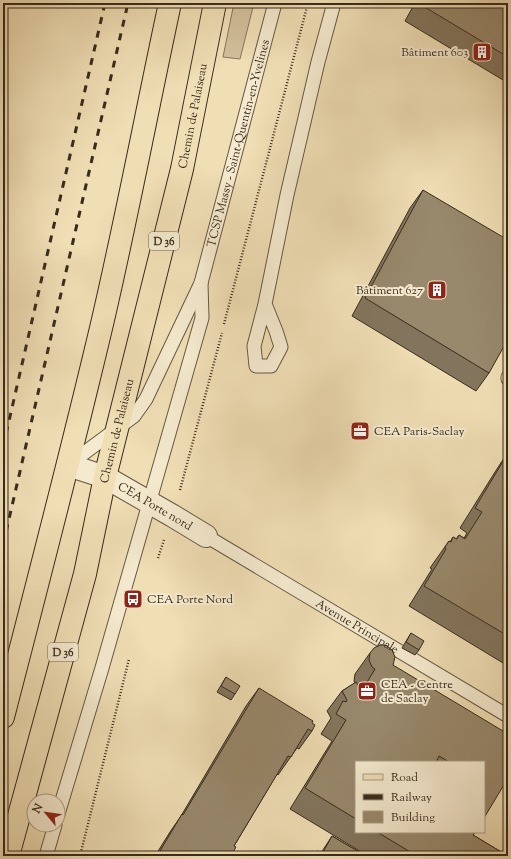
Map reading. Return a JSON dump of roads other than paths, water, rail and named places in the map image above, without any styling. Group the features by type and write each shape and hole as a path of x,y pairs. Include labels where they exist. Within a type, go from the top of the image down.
{"main road":[{"path":"3,717 68,464 102,324 170,3"},
{"name":"Chemin de Palaiseau","path":"8,856 85,574 104,477 182,169 215,3"}],"street":[{"name":"CEA Porte nord","path":"68,464 104,477 206,536"}],"lane":[{"name":"TCSP Massy - Saint-Quentin-en-Yvelines","path":"201,283 276,3"},
{"path":"265,304 287,195 318,62 334,3"},
{"path":"68,464 134,416 146,399 201,283"},
{"path":"64,793 102,668 148,502 202,318 201,283"},
{"name":"Avenue Principale","path":"206,536 508,716"},
{"path":"46,856 53,833"}],"railway":[{"path":"3,447 105,3"},
{"path":"3,545 128,3"}],"place":[{"name":"Bâtiment 603","path":"482,52"},
{"name":"Bâtiment 627","path":"437,290"},
{"name":"CEA Paris-Saclay","path":"360,431"},
{"name":"CEA Porte Nord","path":"133,599"},
{"name":"CEA - Centre de Saclay","path":"367,691"}]}
